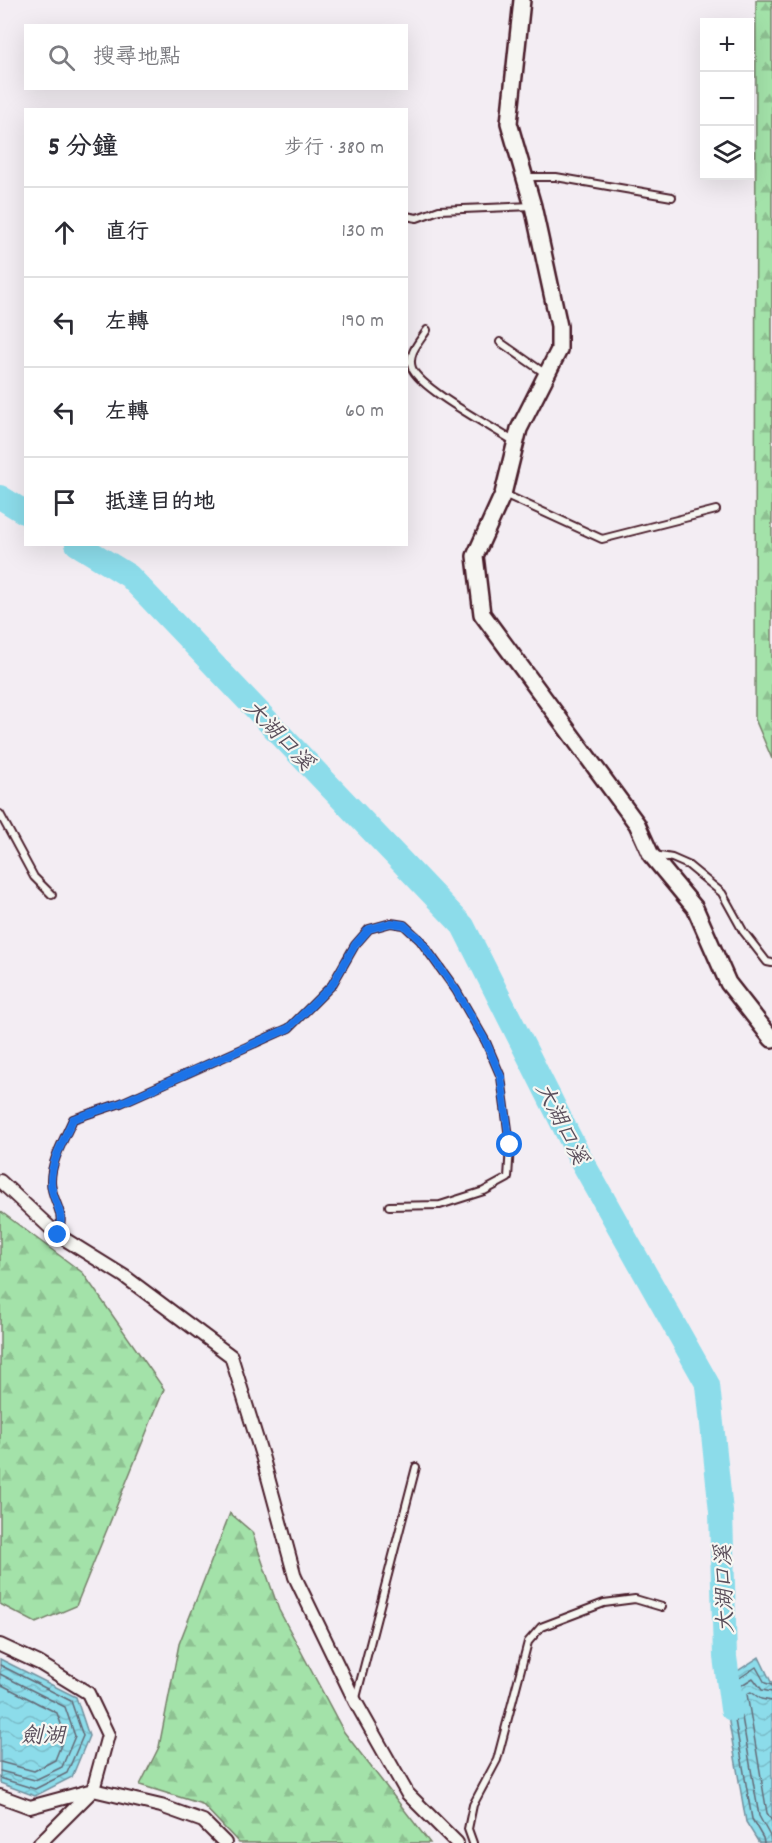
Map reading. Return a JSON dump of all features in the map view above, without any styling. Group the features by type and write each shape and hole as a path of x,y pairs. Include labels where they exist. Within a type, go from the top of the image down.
{"street":[{"path":"522,0 509,123 533,207 560,326 559,350 519,429 503,494 475,556 482,614 637,824 651,855 694,908 728,983 772,1039"},
{"path":"0,1181 58,1235 124,1276 231,1356 263,1459 295,1577 355,1701 407,1793 457,1843"},
{"path":"0,1644 39,1663 88,1693 108,1736 93,1790 40,1843"},
{"path":"0,1796 30,1807 93,1790 161,1806 203,1821 225,1843"}],"lane":[{"path":"524,177 556,177 672,197"},
{"path":"408,216 417,218 439,210 533,207"},
{"path":"427,330 412,354 412,369 428,386 516,442"},
{"path":"500,342 548,375"},
{"path":"503,494 602,539 716,510"},
{"path":"0,814 34,877 52,895"},
{"path":"651,855 672,858 688,866 722,893 744,931 767,962 772,963"},
{"path":"58,1235 63,1223 51,1182 54,1165 73,1119 121,1103 289,1028 332,985 355,945 369,929 391,923 404,925 420,940 456,990 486,1042 501,1077 510,1145 508,1178 484,1191 440,1205 389,1206"},
{"path":"355,1701 416,1467"},
{"path":"473,1843 468,1829 473,1805 497,1760 528,1642 541,1627 604,1603 635,1599 662,1607"}],"green space":[{"path":"756,0 772,0 772,759 755,719"},
{"path":"0,1211 83,1273 164,1389 76,1606 36,1623 0,1604"},
{"path":"230,1513 252,1532 279,1610 344,1732 430,1843 239,1843 202,1804 140,1785 159,1747 179,1644"}],"water":[{"path":"759,1657 772,1684 772,1843 759,1843 746,1822 722,1681"},
{"name":"劍湖","path":"0,1659 76,1697 89,1736 72,1777 35,1796 0,1783"}],"waterway":[{"name":"大湖口溪","path":"0,497 24,512"},
{"name":"大湖口溪","path":"80,546 129,576 463,926 579,1156 708,1385 721,1512 725,1657 732,1709"}],"route":[{"path":"58,1235 63,1223 51,1182 54,1165 73,1119 121,1103 289,1028 332,985 355,945 369,929 391,923 404,925 420,940 456,990 486,1042 501,1077 510,1145"}]}
